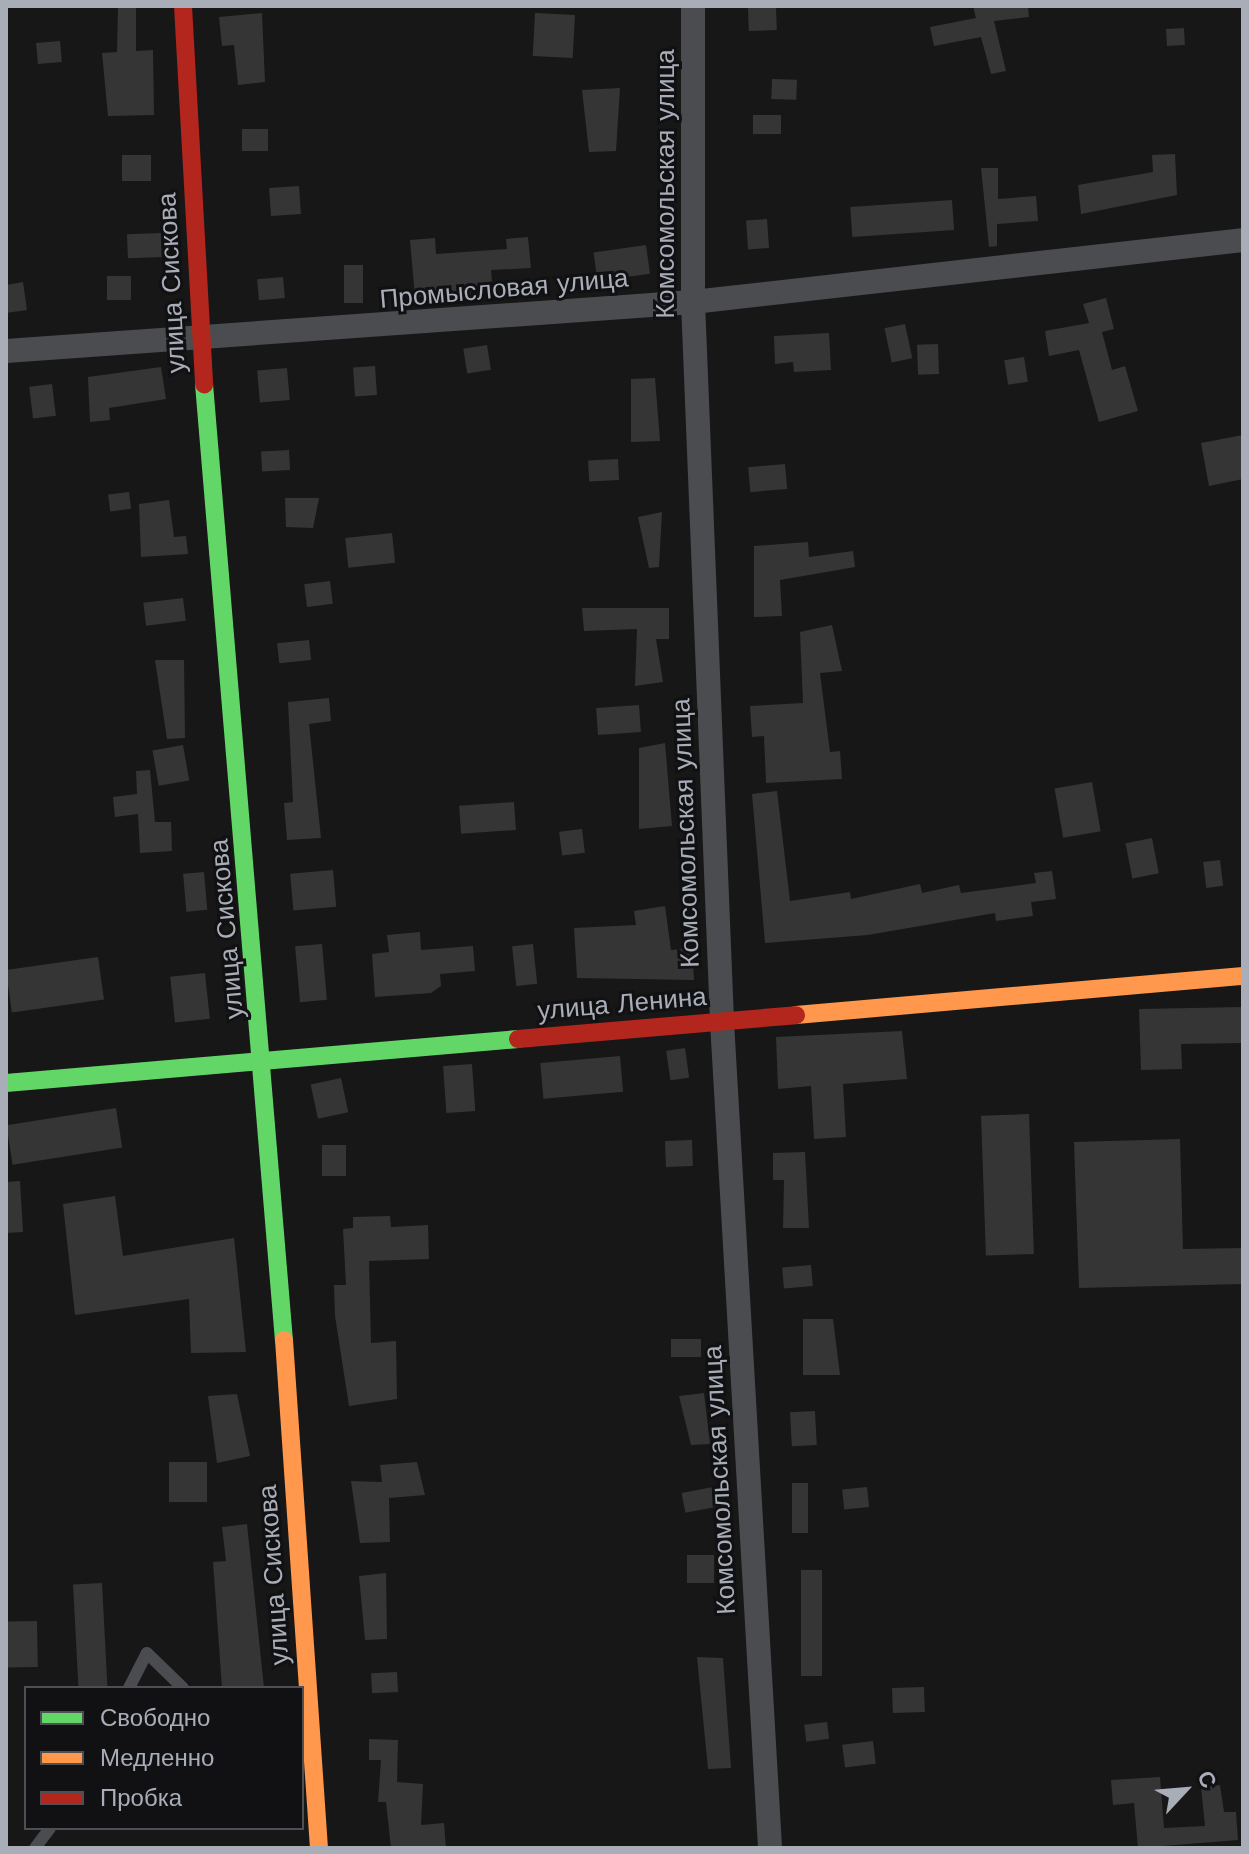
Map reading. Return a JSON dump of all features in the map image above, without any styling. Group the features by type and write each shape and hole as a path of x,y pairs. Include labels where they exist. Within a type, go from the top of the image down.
{"street":[{"name":"улица Сискова","path":"183,6 200,342 265,1060 304,1686"},
{"name":"Комсомольская улица","path":"693,6 693,302 722,1022 770,1848"},
{"name":"Промысловая улица","path":"6,351 200,342 693,302 1243,240"},
{"name":"улица Ленина","path":"6,1083 1243,976"},
{"name":"улица Сискова","path":"304,1693 319,1848"}],"lane":[{"path":"130,1686 147,1653 181,1686"},
{"path":"35,1848 48,1830"}],"building":[{"path":"973,6 1028,6 1029,17 994,21 1006,71 991,74 981,37 934,46 930,27 976,18"},
{"path":"776,7 777,30 749,31 748,8"},
{"path":"118,8 136,8 136,51 153,50 154,115 108,116 102,53 117,52"},
{"path":"262,13 265,82 238,85 234,45 222,46 219,17"},
{"path":"535,13 575,15 573,58 533,56"},
{"path":"1184,28 1185,45 1167,46 1166,29"},
{"path":"60,41 62,62 38,64 36,43"},
{"path":"772,79 797,80 796,100 771,99"},
{"path":"620,88 616,151 589,152 582,90"},
{"path":"753,115 781,115 781,134 753,134"},
{"path":"242,129 268,129 268,151 242,151"},
{"path":"1175,154 1177,195 1081,214 1078,185 1153,172 1152,155"},
{"path":"122,155 151,155 151,181 122,181"},
{"path":"981,168 998,168 998,199 1036,196 1038,221 997,224 997,246 989,247"},
{"path":"299,186 301,214 271,216 269,188"},
{"path":"952,200 954,230 852,237 850,207"},
{"path":"767,219 769,248 748,249 746,220"},
{"path":"161,233 162,257 128,258 127,234"},
{"path":"528,237 531,268 491,270 493,293 415,297 410,240 435,238 436,254 507,249 506,239"},
{"path":"646,245 650,274 598,281 594,252"},
{"path":"344,265 363,265 363,303 344,303"},
{"path":"107,276 131,276 131,300 107,300"},
{"path":"283,277 285,298 259,300 257,279"},
{"path":"23,282 27,310 6,313 6,285"},
{"path":"1106,298 1114,329 1102,332 1112,370 1125,366 1138,411 1099,422 1079,350 1049,356 1045,331 1089,323 1083,304"},
{"path":"905,324 912,358 892,363 884,328"},
{"path":"829,333 831,370 794,372 793,362 775,364 774,336"},
{"path":"938,344 939,374 918,375 917,345"},
{"path":"487,345 491,370 467,373 463,349"},
{"path":"1024,357 1028,382 1008,385 1004,360"},
{"path":"375,366 377,395 355,396 353,368"},
{"path":"161,367 166,399 109,408 110,420 90,422 88,377"},
{"path":"287,368 290,400 260,402 257,371"},
{"path":"655,378 660,441 631,442 631,379"},
{"path":"52,384 56,416 33,419 29,387"},
{"path":"1243,435 1243,479 1209,486 1201,443"},
{"path":"289,450 290,470 262,471 261,451"},
{"path":"618,459 619,480 589,482 588,461"},
{"path":"785,464 787,489 750,492 748,467"},
{"path":"129,492 131,509 110,511 108,495"},
{"path":"285,498 319,498 313,528 286,527"},
{"path":"169,500 174,537 186,536 188,554 141,557 139,504"},
{"path":"662,512 659,567 649,568 638,517"},
{"path":"392,533 395,563 348,568 345,538"},
{"path":"808,542 809,557 853,551 855,567 780,580 782,616 754,617 754,546"},
{"path":"330,581 333,604 307,607 304,584"},
{"path":"183,598 186,621 146,626 143,603"},
{"path":"582,608 669,608 669,639 656,639 663,682 635,686 637,629 584,631"},
{"path":"832,625 842,671 820,673 830,752 840,751 842,779 766,783 764,736 752,737 750,706 803,703 800,632"},
{"path":"309,640 311,660 279,663 277,643"},
{"path":"155,660 184,660 185,738 167,739"},
{"path":"329,698 331,721 309,724 321,838 287,840 284,803 293,802 288,702"},
{"path":"639,705 641,732 598,735 596,708"},
{"path":"665,743 672,826 639,829 639,748"},
{"path":"183,745 189,780 159,786 152,750"},
{"path":"150,770 155,822 171,822 172,851 140,853 138,814 115,817 113,797 137,794 136,771"},
{"path":"1092,782 1101,831 1063,838 1055,789"},
{"path":"777,791 790,901 850,892 851,899 920,884 922,893 959,885 961,893 1036,883 1034,873 1052,871 1056,899 1031,902 1033,916 996,921 995,913 868,935 765,943 752,794"},
{"path":"514,802 516,830 461,834 459,806"},
{"path":"582,829 585,853 562,856 559,832"},
{"path":"1152,838 1159,873 1132,878 1125,843"},
{"path":"1220,860 1223,886 1206,888 1203,862"},
{"path":"333,870 336,907 293,911 290,874"},
{"path":"204,872 207,910 186,912 183,874"},
{"path":"665,906 671,950 692,948 694,980 577,978 574,928 636,925 634,911"},
{"path":"420,932 421,950 473,946 475,971 440,974 441,986 431,993 375,997 372,954 389,952 387,935"},
{"path":"322,944 327,1000 300,1002 295,946"},
{"path":"533,944 537,984 516,986 512,946"},
{"path":"98,957 104,1000 12,1013 6,970"},
{"path":"205,973 210,1019 175,1022 170,977"},
{"path":"1243,1007 1243,1043 1181,1044 1182,1069 1141,1070 1139,1009"},
{"path":"902,1031 907,1079 843,1084 846,1137 814,1139 811,1086 778,1089 776,1037"},
{"path":"685,1048 689,1078 670,1080 666,1051"},
{"path":"620,1056 623,1092 543,1099 540,1063"},
{"path":"472,1064 475,1111 446,1113 443,1066"},
{"path":"341,1078 348,1112 318,1119 311,1084"},
{"path":"116,1108 122,1148 13,1165 6,1125"},
{"path":"1029,1114 1034,1254 986,1256 981,1116"},
{"path":"1180,1139 1183,1249 1243,1248 1243,1284 1079,1288 1074,1142"},
{"path":"692,1140 693,1166 666,1167 665,1141"},
{"path":"322,1145 346,1145 346,1176 322,1176"},
{"path":"805,1152 809,1228 783,1228 784,1180 773,1180 773,1153"},
{"path":"20,1181 23,1232 6,1233 6,1182"},
{"path":"115,1196 123,1256 234,1238 246,1352 191,1353 189,1299 75,1315 63,1204"},
{"path":"390,1216 391,1227 428,1225 429,1259 369,1261 371,1343 396,1341 397,1399 349,1406 335,1316 334,1285 346,1285 343,1229 353,1228 353,1217"},
{"path":"811,1265 813,1286 784,1288 782,1268"},
{"path":"803,1319 833,1319 840,1375 803,1375"},
{"path":"671,1339 701,1339 701,1357 671,1357"},
{"path":"704,1393 710,1444 691,1445 679,1396"},
{"path":"237,1394 250,1456 217,1463 208,1396"},
{"path":"815,1411 817,1445 792,1446 790,1412"},
{"path":"169,1462 207,1462 207,1502 169,1502"},
{"path":"417,1462 425,1495 389,1498 390,1542 360,1543 351,1481 382,1482 380,1465"},
{"path":"792,1483 808,1483 808,1533 792,1533"},
{"path":"713,1487 717,1507 685,1513 682,1493"},
{"path":"867,1487 869,1507 844,1510 842,1490"},
{"path":"247,1524 264,1686 222,1686 213,1562 226,1561 222,1527"},
{"path":"687,1555 714,1555 714,1583 687,1583"},
{"path":"801,1570 822,1570 822,1676 801,1676"},
{"path":"386,1573 387,1639 365,1640 359,1576"},
{"path":"102,1583 107,1686 78,1686 73,1585"},
{"path":"37,1621 38,1667 7,1668 6,1622"},
{"path":"697,1657 723,1658 731,1768 708,1769"},
{"path":"397,1672 398,1692 372,1693 371,1673"},
{"path":"924,1687 925,1712 893,1713 892,1688"},
{"path":"827,1722 829,1739 806,1742 804,1725"},
{"path":"369,1739 398,1740 397,1782 423,1784 421,1825 444,1823 446,1848 391,1848 386,1802 378,1802 381,1760 369,1760"},
{"path":"873,1741 876,1764 845,1768 842,1745"},
{"path":"1160,1777 1164,1828 1205,1826 1201,1787 1220,1785 1224,1812 1236,1812 1238,1840 1138,1848 1134,1803 1113,1805 1111,1780"}],"traffic: fast":[{"path":"204,384 284,1340"},
{"path":"6,1083 518,1039"}],"traffic: slow":[{"path":"796,1015 1243,976"},
{"path":"284,1340 319,1848"}],"traffic: jam":[{"path":"183,6 204,384"},
{"path":"518,1039 796,1015"}]}
